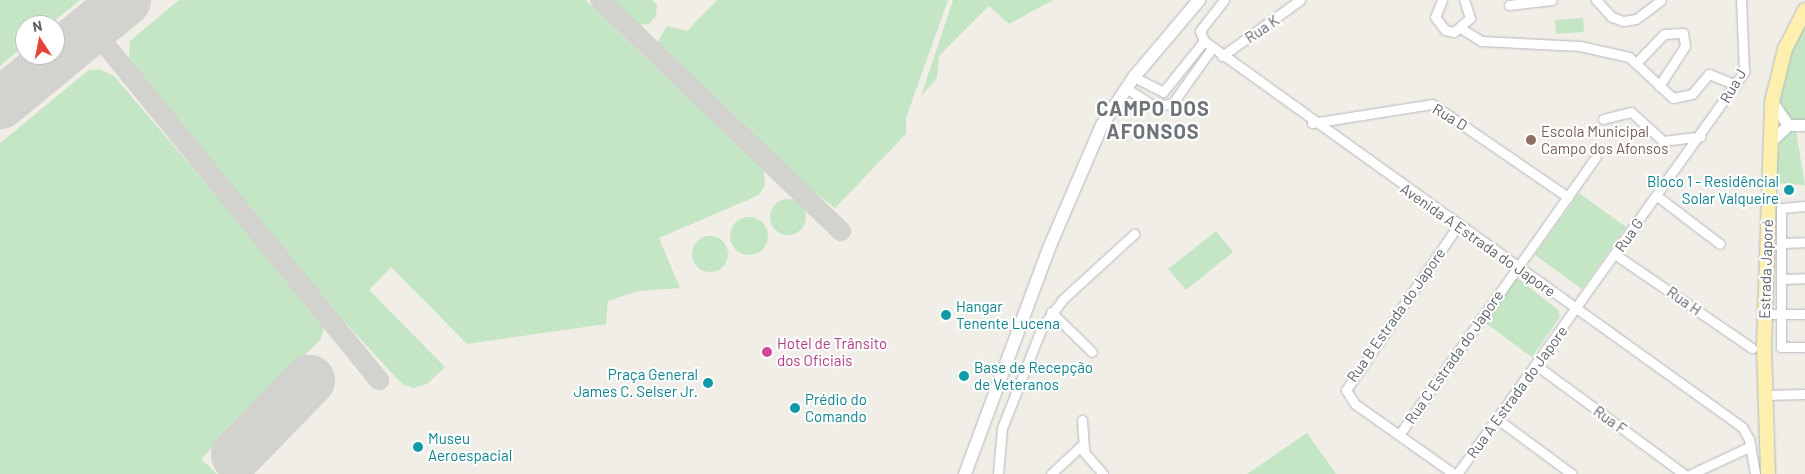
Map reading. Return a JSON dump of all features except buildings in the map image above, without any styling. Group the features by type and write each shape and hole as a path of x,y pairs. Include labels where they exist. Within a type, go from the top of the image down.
{"main road":[{"path":"965,474 1050,248 1102,125 1134,77 1199,0"},
{"name":"Estrada Japoré","path":"1768,474 1765,395 1765,314 1772,102 1785,49 1805,10"}],"street":[{"path":"1163,92 1188,62 1202,40 1200,31 1224,0"},
{"name":"Rua K","path":"1222,56 1300,0"},
{"path":"1442,0 1436,8 1438,24 1454,32 1462,29 1470,18 1464,0"},
{"path":"1509,5 1552,0"},
{"path":"1596,0 1612,17 1624,21 1636,19 1661,0"},
{"name":"Rua J","path":"1701,136 1736,85 1746,60 1741,0"},
{"path":"1462,29 1481,41 1589,47 1638,61 1668,96 1679,99 1692,94 1709,74 1736,85"},
{"path":"1638,61 1664,34 1683,32 1685,46 1659,86"},
{"name":"Avenida A Estrada do Japore","path":"1202,40 1312,123 1742,427 1751,446"},
{"path":"1126,88 1152,105 1166,106 1178,98 1212,48"},
{"path":"1188,62 1198,69"},
{"path":"1134,77 1163,92"},
{"path":"1163,92 1166,106"},
{"path":"1772,102 1788,125"},
{"name":"Rua D","path":"1312,123 1432,104 1568,196"},
{"path":"1603,119 1631,112 1663,141 1701,136"},
{"path":"1770,142 1788,125 1805,125"},
{"name":"Rua G","path":"1577,310 1701,136"},
{"name":"Rua C Estrada do Japore","path":"1399,435 1596,157"},
{"path":"1657,196 1720,244"},
{"path":"1805,206 1781,208 1782,347 1805,347"},
{"name":"Rua B Estrada do Japore","path":"1455,474 1349,399 1346,385 1458,225"},
{"path":"998,474 1002,428 1051,312 1134,234"},
{"path":"1781,244 1805,242"},
{"name":"Rua H","path":"1616,255 1752,348"},
{"path":"1781,279 1805,278"},
{"name":"Rua A Estrada do Japore","path":"1455,474 1577,310"},
{"path":"1051,312 1092,352"},
{"path":"1765,314 1805,314"},
{"name":"Rua F","path":"1536,365 1684,474"},
{"path":"1765,395 1805,394"},
{"path":"1496,418 1572,474"},
{"path":"1082,420 1082,445 1103,474"},
{"path":"1051,474 1082,445"},
{"path":"1691,474 1751,446 1755,474"}],"green space":[{"path":"0,0 80,0 61,15 15,15 15,53 0,66"},
{"path":"179,0 585,0 764,170 765,185 759,195 659,238 680,288 638,291 608,301 606,324 467,344 391,267 369,290 445,367 427,384 413,388 402,384 342,319 129,63 130,41"},
{"path":"613,0 652,0 657,4 656,16 649,24 638,25"},
{"path":"717,0 948,0 906,118 906,134 835,208 798,179 657,43 667,26 687,31"},
{"path":"953,0 1053,0 1009,24 989,6 939,56 937,78 921,96"},
{"path":"1805,16 1805,125 1795,126 1805,185 1773,183 1781,137 1787,126 1778,105 1793,34"},
{"path":"1583,18 1584,32 1556,34 1555,20"},
{"path":"99,69 114,76 325,323 321,339 201,459 217,474 0,474 0,143 89,70"},
{"path":"1579,193 1626,227 1582,289 1535,255"},
{"path":"788,199 801,204 806,217 801,230 788,235 775,230 770,217 775,204"},
{"path":"749,217 762,223 768,236 762,249 749,255 736,249 730,236 736,223"},
{"path":"1216,231 1233,252 1186,290 1168,269"},
{"path":"710,236 717,237 723,241 727,247 727,261 723,267 717,271 710,272 703,271 697,267 693,261 692,254 693,247 697,241 703,237"},
{"path":"1515,276 1558,310 1560,317 1532,357 1484,322"},
{"path":"1307,433 1336,474 1247,474"}],"taxiway":[{"path":"600,0 841,231"},
{"path":"91,27 379,380"}],"runway":[{"path":"0,103 125,0"},
{"path":"236,455 309,380"}],"place":[{"name":"Escola Municipal Campo dos Afonsos","path":"1531,140"},
{"name":"Bloco 1 - Residêncial Solar Valqueire","path":"1789,190"},
{"name":"Hangar Tenente Lucena","path":"946,315"},
{"name":"Hotel de Trânsito dos Oficiais","path":"767,352"},
{"name":"Base de Recepção de Veteranos","path":"964,376"},
{"name":"Praça General James C. Selser Jr.","path":"708,383"},
{"name":"Prédio do Comando","path":"795,408"},
{"name":"Museu Aeroespacial","path":"418,447"}],"district":[{"name":"CAMPO DOS AFONSOS","path":"1153,120"}]}
